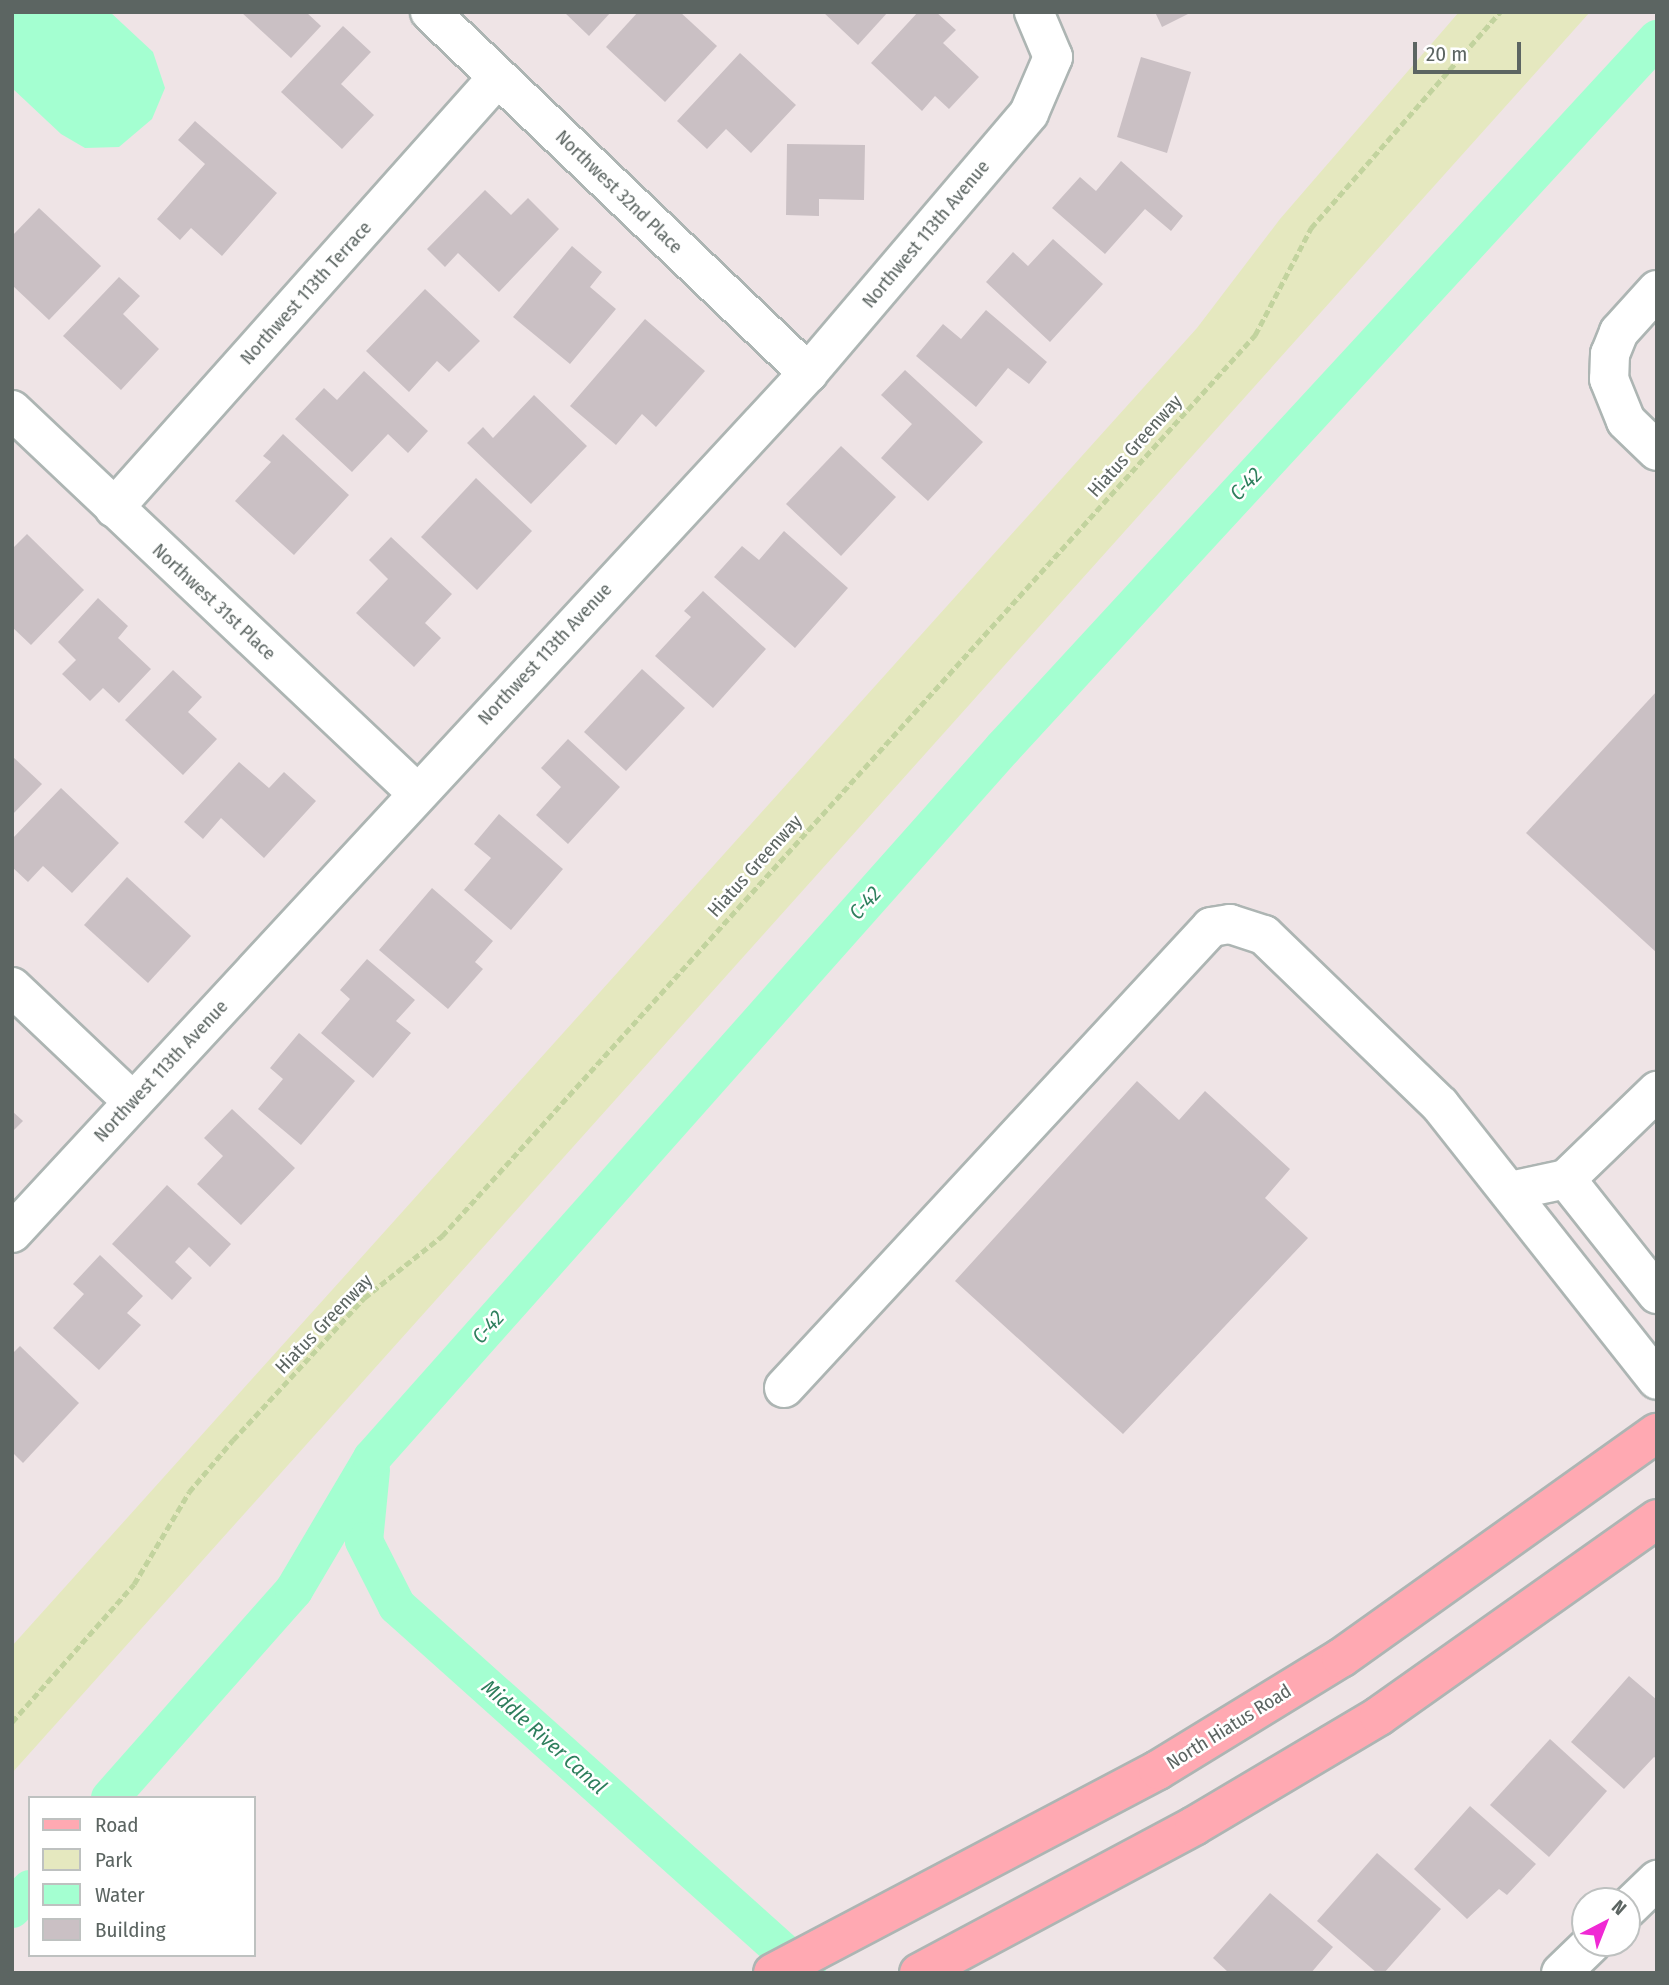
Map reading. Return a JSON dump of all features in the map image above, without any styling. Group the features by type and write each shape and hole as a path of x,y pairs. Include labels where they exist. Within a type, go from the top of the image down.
{"main road":[{"name":"North Hiatus Road","path":"773,1973 1158,1770 1341,1658 1657,1433"},
{"path":"924,1970 1194,1826 1379,1716 1657,1519"}],"street":[{"name":"Northwest 32nd Place","path":"430,12 808,373"},
{"name":"Northwest 113th Avenue","path":"12,1233 416,792 808,373 1029,113 1053,57 1034,12"},
{"name":"Northwest 113th Terrace","path":"114,508 498,77"},
{"path":"1657,290 1619,332 1610,354 1609,379 1626,421 1657,451"},
{"name":"Northwest 31st Place","path":"12,410 416,792"},
{"path":"784,1388 1211,927 1245,926 1264,935 1440,1105 1657,1380"},
{"path":"12,987 132,1101"},
{"path":"1510,1191 1566,1179 1657,1091"},
{"path":"1566,1179 1657,1294"},
{"path":"1641,1895 1657,1880"},
{"path":"1561,1973 1578,1957"}],"path":[{"name":"Hiatus Greenway","path":"12,1722 134,1584 189,1492 233,1440 364,1298 442,1236 1255,335 1319,217 1500,12"}],"green space":[{"path":"1459,12 1590,12 12,1773 12,1646 1197,328 1280,219"}],"water":[{"path":"12,12 110,12 153,52 165,88 152,119 119,147 85,148 61,134 12,88"}],"building":[{"path":"241,12 306,12 321,26 291,58"},
{"path":"564,12 611,12 589,36"},
{"path":"638,12 680,12 717,46 665,102 606,47"},
{"path":"823,12 888,12 858,45"},
{"path":"918,12 936,12 956,30 943,43 979,77 949,109 935,96 922,111 871,63"},
{"path":"1155,12 1192,12 1162,27"},
{"path":"343,26 371,52 341,84 374,115 342,149 281,92"},
{"path":"740,53 796,105 751,153 726,129 707,149 677,121"},
{"path":"1141,57 1191,72 1167,153 1117,137"},
{"path":"195,121 277,193 222,256 191,228 180,240 157,219 205,164 178,140"},
{"path":"787,144 865,145 864,200 819,199 819,216 786,215"},
{"path":"1121,161 1183,216 1171,231 1145,209 1105,254 1052,208 1080,177 1096,191"},
{"path":"485,190 511,215 528,198 559,229 499,292 458,253 445,267 427,249"},
{"path":"39,208 101,266 49,320 12,285 12,236"},
{"path":"1053,239 1103,284 1050,342 986,282 1013,252 1028,266"},
{"path":"572,246 602,272 590,287 616,309 570,364 513,317"},
{"path":"119,277 140,296 123,314 159,349 121,390 63,336"},
{"path":"425,289 480,341 449,372 437,361 409,392 366,351"},
{"path":"986,310 1047,362 1029,384 1008,368 976,407 916,356 943,324 961,339"},
{"path":"645,319 705,371 656,427 642,414 616,445 570,406"},
{"path":"905,370 983,442 928,501 881,458 912,424 881,395"},
{"path":"364,371 428,431 408,453 388,434 352,472 295,419 324,388 337,400"},
{"path":"534,395 587,446 531,504 467,443 483,427 493,438"},
{"path":"283,434 349,495 294,555 235,501 271,462 263,456"},
{"path":"841,446 896,497 841,556 786,504"},
{"path":"476,478 532,531 477,590 421,537"},
{"path":"784,531 848,588 795,648 714,577 742,546 759,560"},
{"path":"27,534 84,590 31,645 12,627 12,549"},
{"path":"391,537 452,594 425,623 441,638 414,667 356,613 388,579 369,560"},
{"path":"703,591 766,649 713,708 655,656 691,617 684,611"},
{"path":"98,598 128,626 118,638 151,669 119,703 103,688 90,701 62,674 76,660 58,642"},
{"path":"642,669 685,708 626,771 584,732"},
{"path":"173,670 202,697 188,712 217,739 183,775 125,720"},
{"path":"1657,691 1657,953 1526,833"},
{"path":"568,739 620,787 568,844 536,815 561,787 541,768"},
{"path":"12,756 42,784 12,815"},
{"path":"239,762 269,788 284,772 316,801 264,858 221,818 203,839 184,822"},
{"path":"61,788 119,843 72,893 43,866 28,882 12,867 12,839"},
{"path":"499,814 563,869 511,930 464,890 491,858 474,844"},
{"path":"127,877 191,936 148,983 84,925"},
{"path":"432,888 493,941 475,962 483,969 448,1009 379,950"},
{"path":"367,959 415,1000 396,1021 411,1033 373,1078 321,1033 350,999 340,990"},
{"path":"299,1033 355,1081 301,1145 258,1109 283,1079 270,1068"},
{"path":"1137,1081 1179,1120 1205,1091 1290,1169 1265,1198 1308,1238 1123,1434 955,1281"},
{"path":"232,1109 295,1168 241,1225 197,1184 223,1156 204,1138"},
{"path":"12,1111 23,1121 12,1132"},
{"path":"167,1185 231,1244 210,1267 189,1247 175,1262 192,1278 172,1300 112,1244"},
{"path":"100,1255 143,1296 127,1313 141,1325 99,1370 53,1328 84,1294 73,1284"},
{"path":"20,1346 79,1403 23,1463 12,1452 12,1354"},
{"path":"1629,1676 1657,1700 1657,1759 1654,1757 1624,1789 1571,1742"},
{"path":"1550,1739 1607,1791 1549,1857 1490,1805"},
{"path":"1470,1806 1536,1864 1507,1895 1499,1889 1467,1919 1414,1869"},
{"path":"1377,1853 1441,1909 1384,1973 1377,1973 1317,1921"},
{"path":"1270,1893 1333,1947 1311,1973 1229,1973 1213,1958"}],"waterway":[{"name":"C-42","path":"112,1796 294,1590 372,1458 1003,748 1657,39"},
{"name":"Middle River Canal","path":"371,1470 364,1541 397,1606 807,1973"},
{"name":"C-42","path":"12,1909 28,1891"}]}
